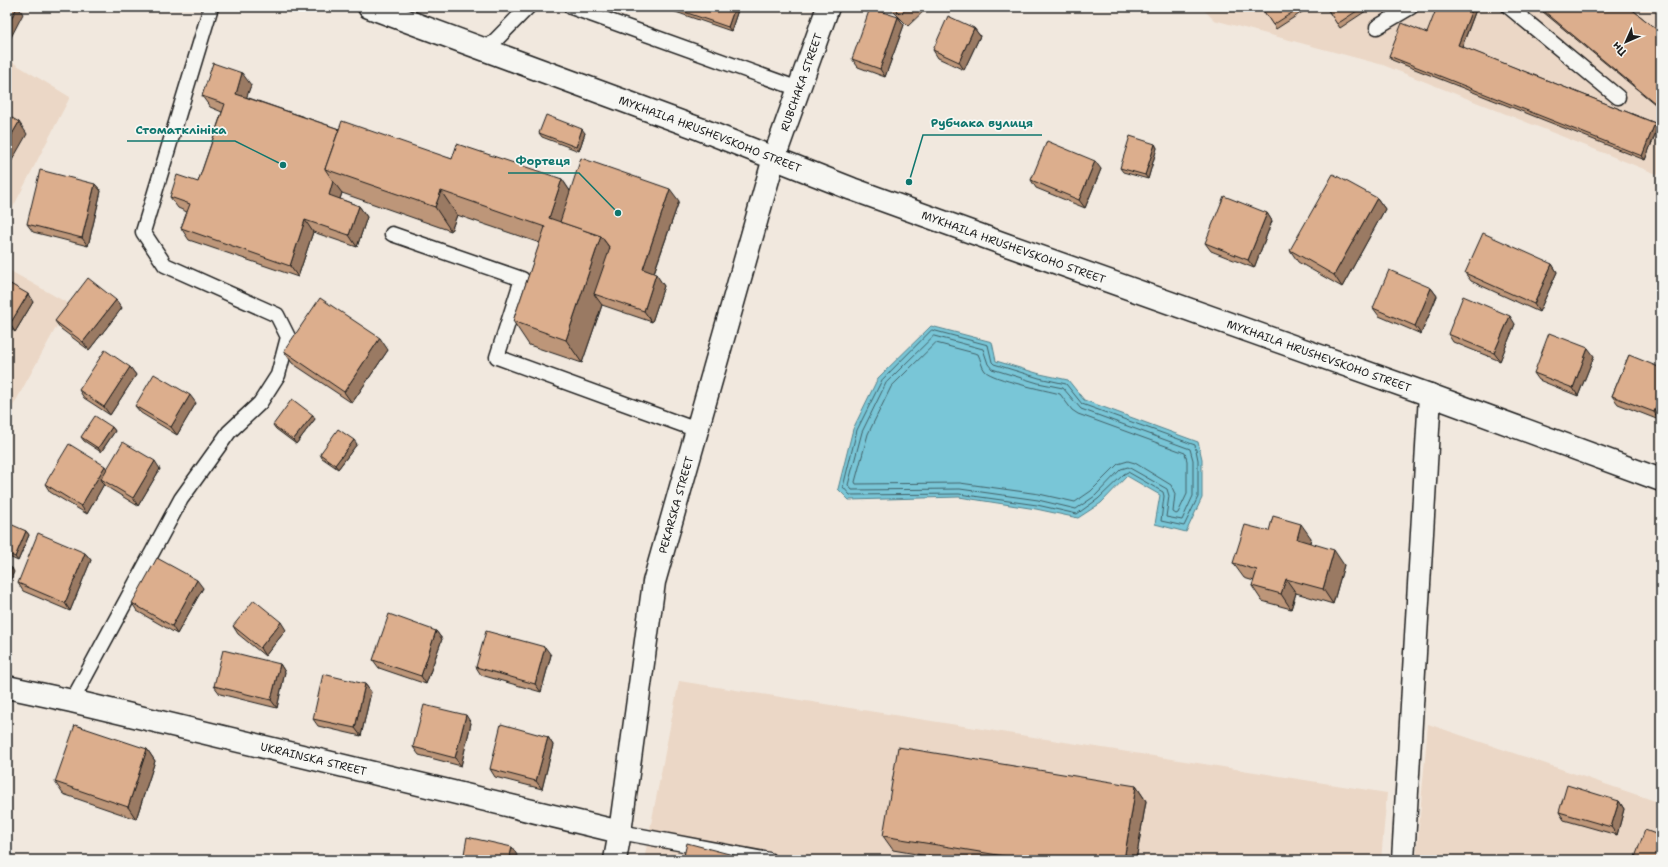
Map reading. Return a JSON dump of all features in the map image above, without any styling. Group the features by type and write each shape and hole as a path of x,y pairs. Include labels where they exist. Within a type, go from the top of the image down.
{"street":[{"name":"MYKHAILA HRUSHEVSKOHO STREET","path":"369,7 774,158 852,189 1430,395 1661,480"},
{"name":"RUBCHAKA STREET","path":"774,158 828,7"},
{"name":"PEKARSKA STREET","path":"614,860 620,832 654,582 774,158"},
{"path":"1403,860 1430,395"},
{"name":"UKRAINSKA STREET","path":"7,687 72,701 620,832"}],"lane":[{"path":"72,701 181,500 229,432 260,402 278,376 288,337 277,315 165,265 143,232 211,7"},
{"path":"486,50 528,7"},
{"path":"571,7 798,89"},
{"path":"1377,28 1411,7"},
{"path":"1509,7 1618,97"},
{"path":"392,234 522,279 497,357 697,430"},
{"path":"620,832 769,860"}],"shaded area":[{"path":"1201,7 1661,7 1661,173 1659,175 1383,65 1214,20"},
{"path":"7,59 70,97 7,219"},
{"path":"7,269 69,304 7,417"},
{"path":"679,681 1387,793 1381,860 644,860"},
{"path":"1428,724 1661,803 1661,860 1416,860"}],"water":[{"path":"931,326 992,342 996,361 1040,374 1068,380 1084,400 1198,442 1202,459 1202,498 1186,532 1155,524 1160,495 1127,476 1101,503 1078,518 1036,509 959,497 849,500 838,489 853,429 878,378"}],"building":[{"path":"7,7 17,7 7,27"},
{"path":"670,7 735,7 728,27"},
{"path":"893,7 908,7 900,14"},
{"path":"1261,7 1301,7 1273,25"},
{"path":"1326,7 1363,7 1337,24"},
{"path":"1437,7 1473,7 1458,45 1655,123 1642,156 1389,56 1402,23 1427,33"},
{"path":"1539,7 1629,7 1661,33 1661,108"},
{"path":"870,8 898,17 880,69 852,59"},
{"path":"948,16 974,28 959,62 933,50"},
{"path":"213,63 242,73 236,94 339,129 325,169 333,181 329,195 359,206 349,235 305,220 290,266 181,228 190,204 170,197 177,175 198,182 225,104 202,96"},
{"path":"7,115 19,122 7,143"},
{"path":"546,115 582,129 576,147 539,133"},
{"path":"342,121 452,159 457,144 562,179 549,218 601,236 566,340 513,321 545,227 441,191 435,207 325,169"},
{"path":"1130,136 1155,144 1145,175 1120,168"},
{"path":"1047,141 1095,161 1079,200 1031,180"},
{"path":"581,158 670,189 643,269 656,274 644,311 594,294 610,248 601,236 560,222"},
{"path":"40,170 95,184 82,238 27,224"},
{"path":"1333,174 1377,198 1334,275 1290,250"},
{"path":"1224,196 1267,213 1248,260 1205,243"},
{"path":"1483,233 1552,264 1534,304 1465,273"},
{"path":"1389,270 1431,288 1415,326 1373,308"},
{"path":"88,278 116,300 83,342 55,321"},
{"path":"7,282 28,294 10,324 7,322"},
{"path":"1463,296 1510,316 1494,353 1448,334"},
{"path":"320,298 380,338 344,392 284,351"},
{"path":"1549,333 1588,348 1573,388 1534,373"},
{"path":"105,350 130,367 104,407 79,390"},
{"path":"1629,355 1661,368 1661,393 1654,412 1612,396"},
{"path":"154,374 190,395 171,427 135,406"},
{"path":"292,399 313,415 293,440 273,425"},
{"path":"95,416 112,427 98,448 81,437"},
{"path":"338,429 354,440 335,465 320,454"},
{"path":"123,442 155,461 133,498 101,479"},
{"path":"69,444 105,466 81,506 45,484"},
{"path":"1273,516 1301,524 1297,539 1334,550 1323,589 1286,579 1281,594 1252,586 1257,570 1233,563 1245,525 1269,531"},
{"path":"8,523 26,531 15,557 7,553"},
{"path":"38,533 85,553 65,603 18,583"},
{"path":"157,558 197,580 172,626 132,603"},
{"path":"7,566 12,568 7,578"},
{"path":"254,600 281,622 260,648 233,626"},
{"path":"389,614 436,631 421,676 373,660"},
{"path":"486,631 545,647 535,684 476,667"},
{"path":"223,650 280,664 271,700 214,686"},
{"path":"323,674 365,684 355,728 313,719"},
{"path":"424,705 466,715 455,758 413,747"},
{"path":"501,724 548,737 536,781 490,769"},
{"path":"75,725 147,749 128,807 55,782"},
{"path":"898,747 1136,786 1124,860 1028,860 883,836"},
{"path":"1567,785 1619,801 1611,827 1559,812"},
{"path":"1645,830 1661,836 1661,860 1634,860"},
{"path":"467,837 512,847 509,860 463,860"},
{"path":"687,843 752,860 683,860"}],"place":[{"name":"Стоматклініка","path":"283,165"},
{"name":"Рубчака вулиця","path":"909,182"},
{"name":"Фортеця","path":"618,213"}]}
